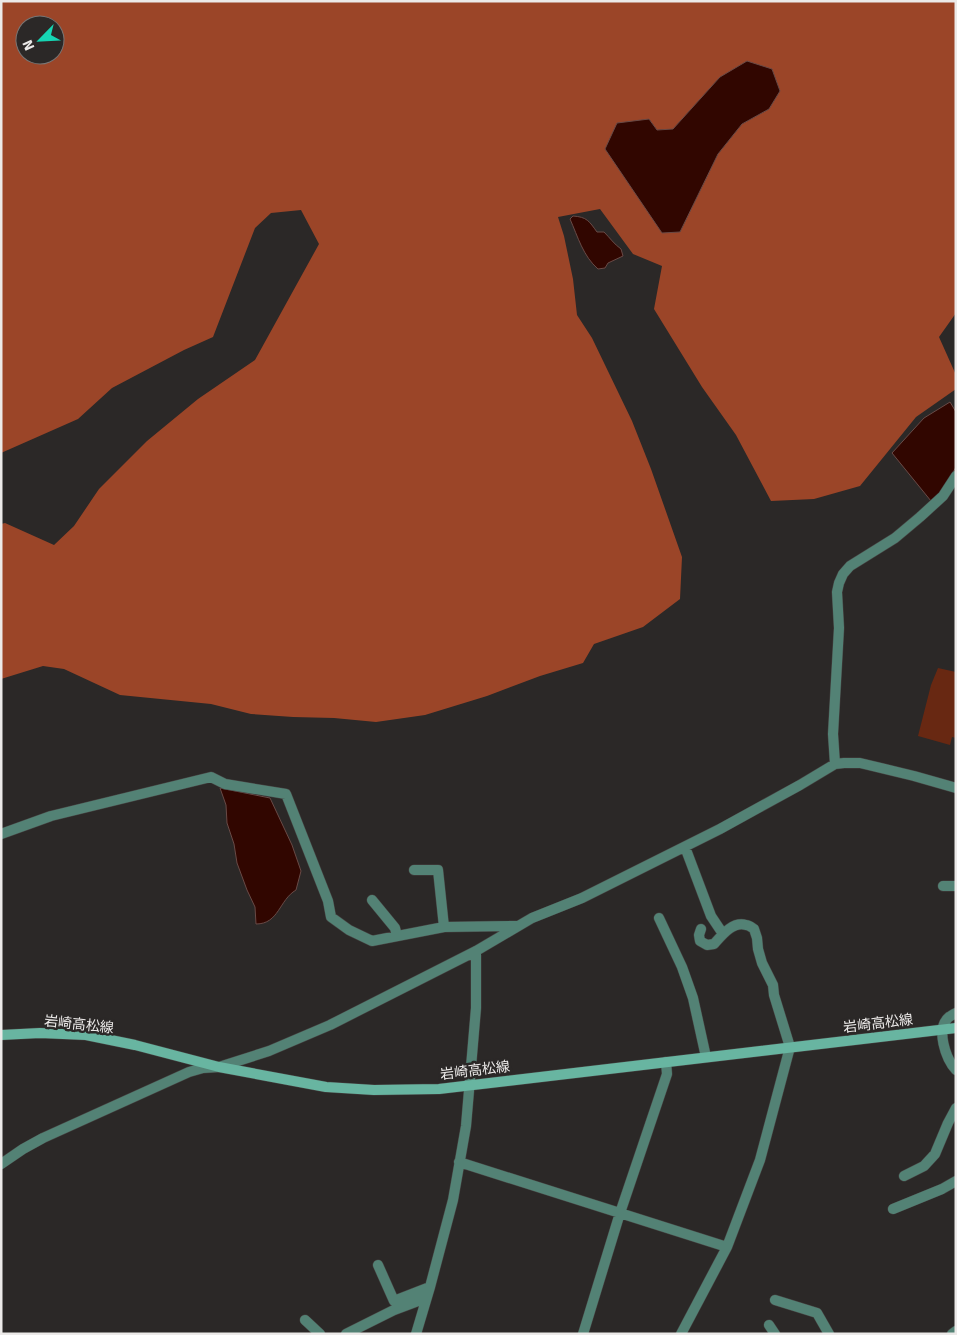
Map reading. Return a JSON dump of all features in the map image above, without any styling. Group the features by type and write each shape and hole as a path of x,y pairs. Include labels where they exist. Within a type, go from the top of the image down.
{"main road":[{"name":"岩崎高松線","path":"1,1035 40,1032 86,1035 135,1045 219,1067 326,1087 383,1090 439,1089 956,1028"}],"street":[{"path":"835,764 834,734 839,628 837,592 839,583 843,574 850,566 895,538 943,496 956,476"},
{"path":"1,1164 22,1149 44,1138 182,1074 203,1068 219,1067 269,1051 362,1010 476,951 532,918 582,898 685,847 835,764 860,763 956,788"},
{"path":"1,834 51,816 211,776 225,784 286,794 328,901 331,916 349,930 372,940 444,926 518,926"},
{"path":"685,847 711,916 723,934"},
{"path":"414,870 438,870 444,926"},
{"path":"943,886 956,886"},
{"path":"372,900 395,928 397,936"},
{"path":"659,918 682,967 693,998 706,1057"},
{"path":"681,1334 728,1247 760,1160 790,1047 774,995 773,985 762,963 754,929 745,924 735,925 714,944 707,945 700,941 701,929"},
{"path":"416,1334 453,1200 466,1126 476,1008 476,951"},
{"path":"956,1013 947,1018 942,1030 949,1063 956,1070"},
{"path":"583,1334 620,1213 667,1074 666,1062"},
{"path":"904,1176 924,1166 935,1154 956,1108"},
{"path":"459,1162 728,1247"},
{"path":"893,1209 942,1189 956,1181"},
{"path":"378,1265 394,1301 428,1292"},
{"path":"346,1334 428,1292"},
{"path":"774,1300 817,1313 829,1334"},
{"path":"305,1320 320,1334"},
{"path":"952,1334 956,1331"}],"shaded area":[{"path":"1,1 956,1 956,313 939,337 956,375 956,389 916,417 860,486 814,499 771,501 736,435 702,387 654,309 662,266 633,254 600,209 558,217 573,279 577,315 592,338 632,421 682,557 680,599 643,627 594,644 583,663 425,715 376,722 251,714 211,704 120,695 64,669 43,666 1,679 1,524 5,523 54,545 74,526 99,489 147,441 198,399 255,360 319,244 301,210 271,213 255,228 213,337 112,388 78,419 1,453","holes":["772,69 780,91 769,109 742,124 718,154 680,232 649,119 657,130 673,129 720,77"]},
{"path":"747,61 772,69 780,91 769,109 742,124 718,154 680,232 662,233 605,149 617,123 649,119 657,130 673,129 720,77"},
{"path":"573,216 582,217 597,232 604,232 621,249 623,256 608,263 605,268 598,269 588,258 581,246 570,219"},
{"path":"950,402 956,412 956,467 943,490 931,501 892,453 924,418"},
{"path":"938,668 956,672 956,738 952,737 950,745 918,736 931,685"},
{"path":"220,788 270,798 292,845 301,871 296,890 290,894 274,916 264,923 256,924 255,907 237,863 234,844 227,823 226,805"}]}
